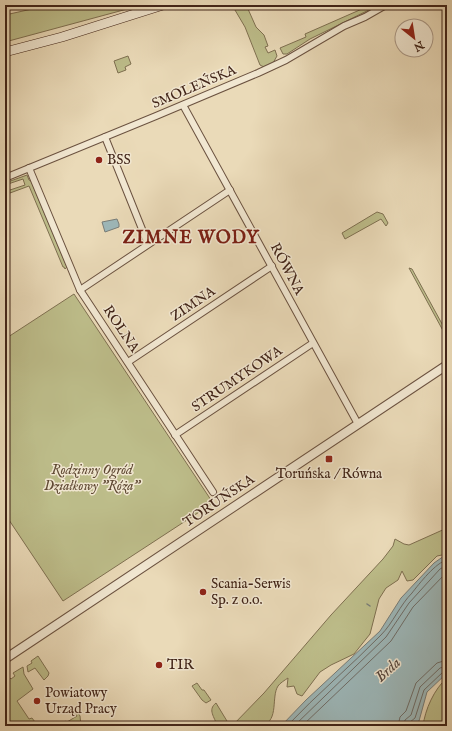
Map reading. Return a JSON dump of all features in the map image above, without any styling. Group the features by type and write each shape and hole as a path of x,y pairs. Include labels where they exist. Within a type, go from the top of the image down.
{"main road":[{"path":"5,52 62,37 163,5"}],"street":[{"name":"SMOLEŃSKA","path":"5,178 183,105 286,60 386,5"},
{"name":"RÓWNA","path":"183,105 358,424"},
{"path":"105,137 148,244"},
{"name":"ROLNA","path":"29,168 80,290 214,492"},
{"path":"80,290 230,190"},
{"name":"ZIMNA","path":"128,362 272,266"},
{"name":"STRUMYKOWA","path":"175,434 313,343"},
{"name":"TORUŃSKA","path":"5,659 447,365"}],"green space":[{"path":"50,5 142,5 5,42 5,15"},
{"path":"232,5 257,5 248,9 256,27 264,35 268,46 265,47 268,53 275,50 277,56 273,63 264,67 260,65 245,27"},
{"path":"371,5 379,5 310,39 287,54 283,54 280,48 306,37 305,34"},
{"path":"128,56 131,64 125,67 126,70 118,73 114,61"},
{"path":"27,175 31,181 67,267 65,269 29,186 10,193 10,190 25,185 23,179 5,185 5,183"},
{"path":"377,212 383,214 388,223 386,226 381,219 345,239 342,233"},
{"path":"409,268 412,269 447,333 447,338"},
{"name":"Rodzinny Ogród Działkowy \"Róża\"","path":"74,294 213,503 63,601 5,514 5,339"},
{"path":"447,528 447,554 437,556 413,580 407,581 402,571 398,580 386,588 379,599 370,634 354,654 320,672 302,696 297,694 294,686 287,687 288,678 281,683 276,691 271,718 263,725 248,727 232,726 264,693 331,615 383,559 393,546 395,539 409,545"},
{"path":"38,656 49,673 44,680 35,668 28,672 27,666"},
{"path":"23,667 24,674 33,689 17,701 29,719 32,718 38,726 5,726 5,679 8,676 11,679 15,676 13,673"},
{"path":"447,678 447,726 423,726 426,713 434,694"},
{"path":"197,683 211,700 206,703 202,700 192,686"},
{"path":"216,703 230,726 217,726 212,714 212,708"},
{"path":"75,708 80,716 81,726 58,726 77,716 74,712 70,714 69,712"}],"water":[{"path":"117,219 119,227 105,232 102,222"},
{"name":"Brda","path":"444,556 447,556 447,673 427,692 419,721 410,726 281,726 306,700 380,631 401,598 434,563"}],"place":[{"name":"BSS","path":"99,160"},
{"name":"Toruńska / Równa","path":"329,459"},
{"name":"Scania-Serwis Sp. z o.o.","path":"203,592"},
{"name":"TIR","path":"159,665"},
{"name":"Powiatowy Urząd Pracy","path":"37,701"}],"district":[{"name":"ZIMNE WODY","path":"191,238"}]}
